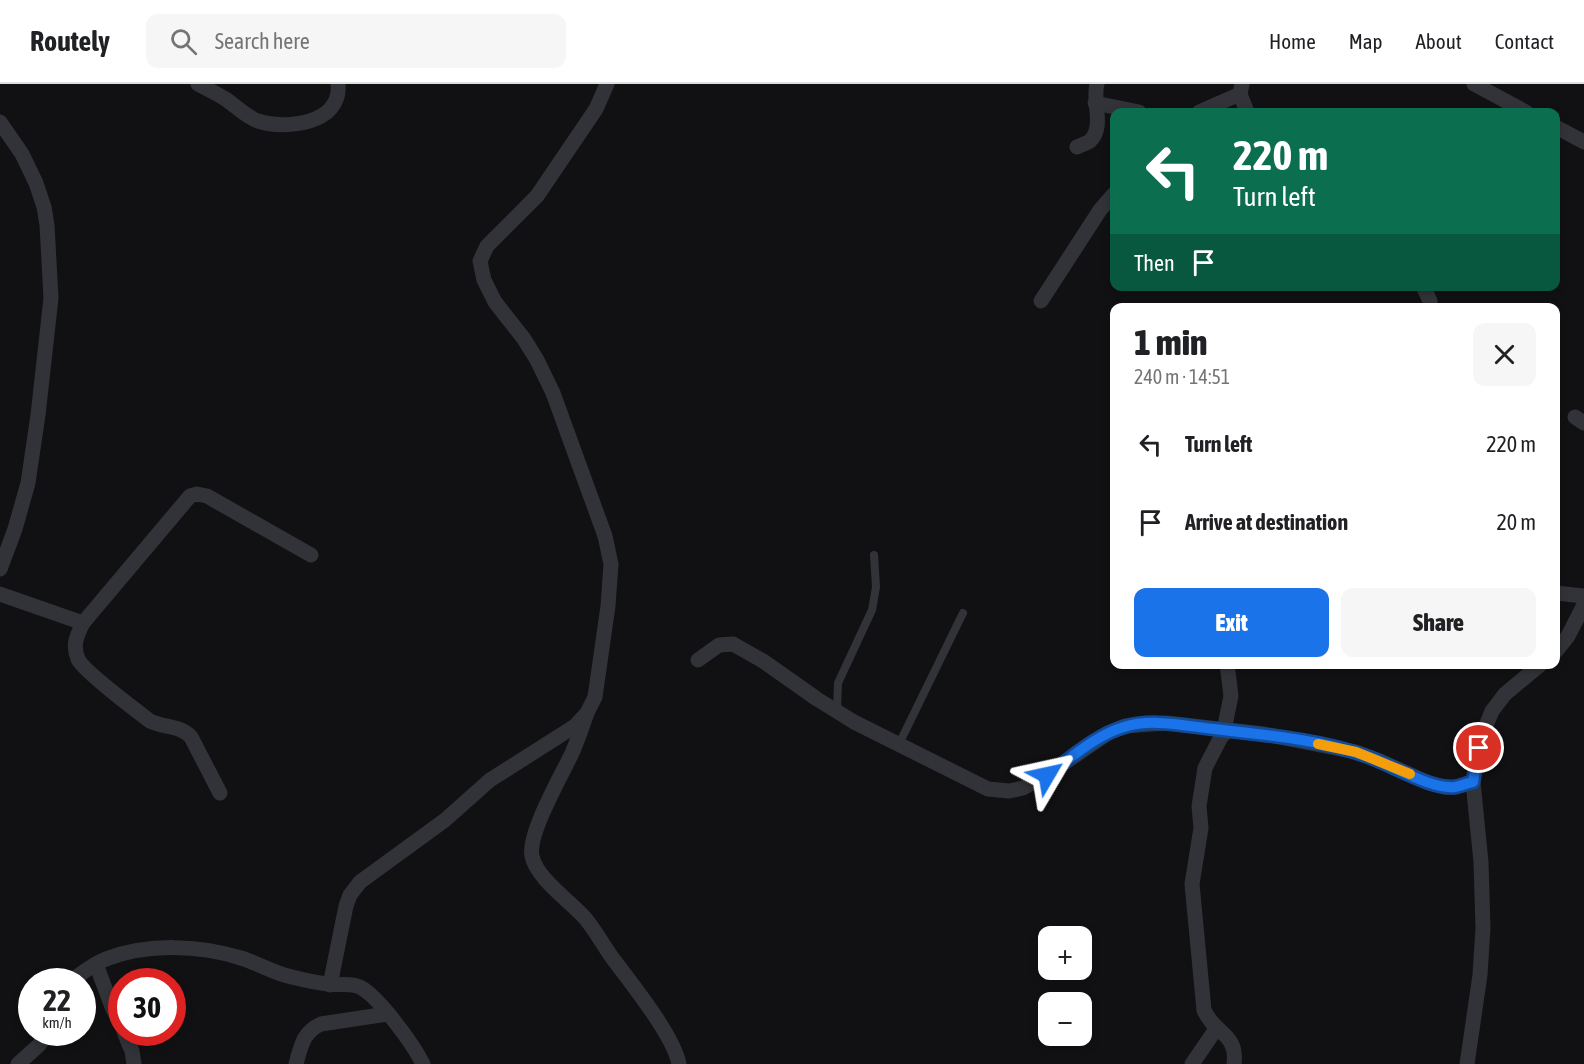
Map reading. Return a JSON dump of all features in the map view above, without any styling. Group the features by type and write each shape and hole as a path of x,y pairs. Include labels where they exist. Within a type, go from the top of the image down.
{"street":[{"path":"198,84 226,99 244,114 258,121 280,124 299,123 321,117 330,110 337,99 338,84"},
{"path":"607,84 596,109 537,196 487,246 480,261 484,280 495,303 524,339 553,393 605,536 611,564 608,606 595,697 550,797 533,841 531,856 552,888 583,916 597,933 607,951 658,1022 679,1064"},
{"path":"1077,147 1090,140 1095,132 1097,84"},
{"path":"1474,84 1519,108"},
{"path":"1207,108 1241,89 1246,108"},
{"path":"1095,103 1119,108"},
{"path":"0,122 27,164 44,207 51,298 28,483 15,529 0,569"},
{"path":"1560,129 1584,142"},
{"path":"1041,301 1100,210 1110,199"},
{"path":"220,793 185,730 150,721 81,665 75,648 76,636 83,623 190,496 197,494 207,496 311,555"},
{"path":"1560,593 1584,596"},
{"path":"0,594 83,623"},
{"path":"1560,646 1568,636 1584,605"},
{"path":"698,660 719,645 733,645 763,661 854,722 988,789 1009,791 1023,788 1047,775 1108,733 1125,726 1166,723 1264,734 1356,752 1429,783 1444,787 1456,787 1473,782"},
{"path":"1228,669 1231,696 1226,730 1205,768 1199,806 1201,828 1192,884 1204,1010 1208,1021 1216,1029 1225,1033 1231,1041 1235,1056 1234,1064"},
{"path":"1467,1064 1480,975 1483,928 1481,862 1473,782 1483,733 1492,711 1505,694 1535,669"},
{"path":"330,985 346,906 350,894 360,882 445,820 490,780 575,726 587,713"},
{"path":"90,968 105,959 127,954 163,948 192,948 242,958 288,976 330,985 357,985 373,997 423,1064"},
{"path":"96,964 108,998"},
{"path":"296,1064 306,1033 314,1027 387,1014"},
{"path":"1192,1064 1216,1029"},
{"path":"18,1064 38,1046"},
{"path":"130,1046 134,1064"}],"lane":[{"path":"837,711 838,683 872,610 874,555"},
{"path":"899,744 963,613"}],"slow traffic":[{"path":"1318,744 1356,752 1410,774"}],"route":[{"path":"1047,775 1108,733 1125,726 1141,724 1166,723 1264,734 1319,744 1356,752 1429,783 1444,787 1456,787 1473,782 1479,748"}]}
